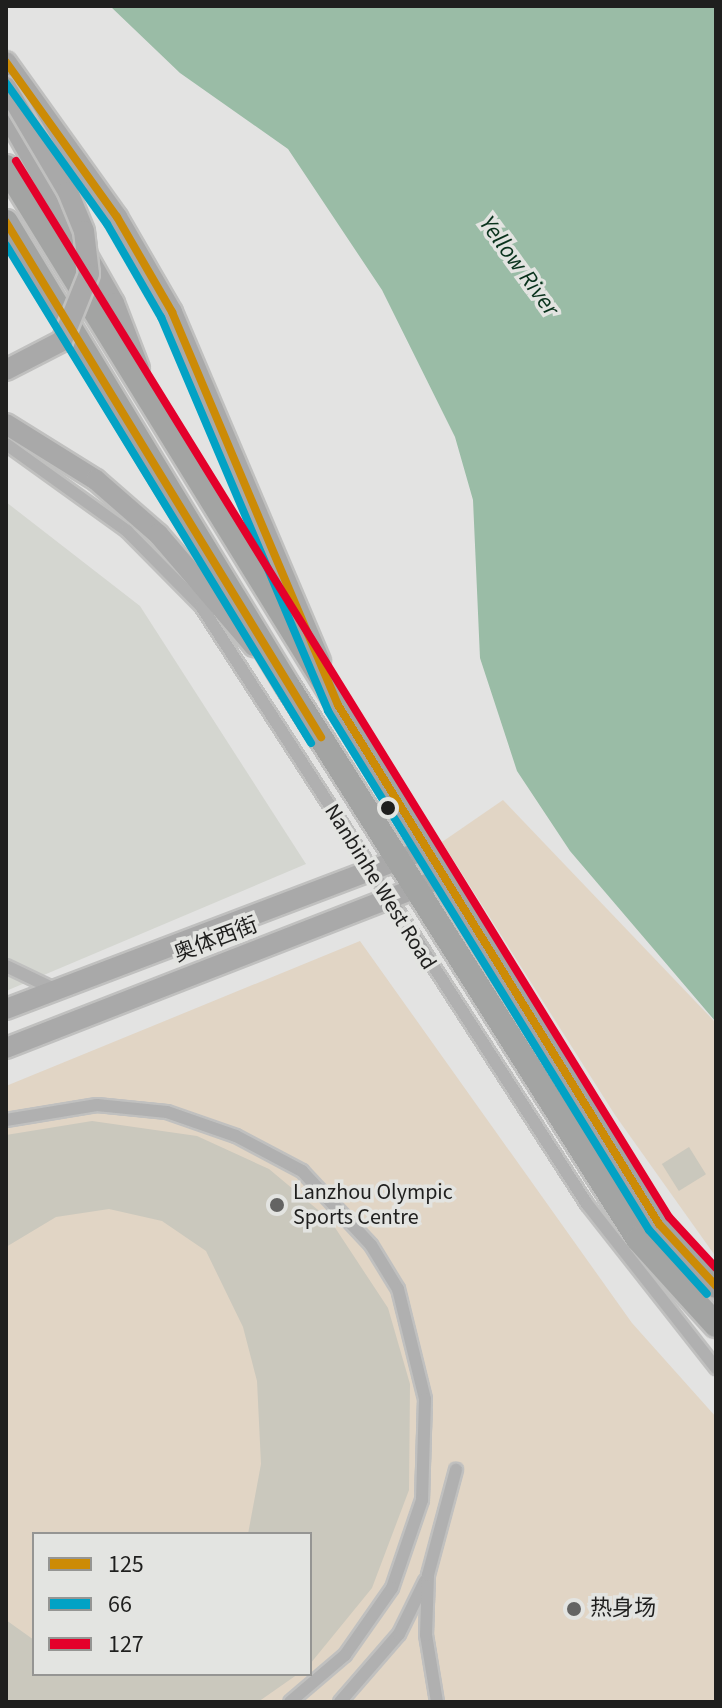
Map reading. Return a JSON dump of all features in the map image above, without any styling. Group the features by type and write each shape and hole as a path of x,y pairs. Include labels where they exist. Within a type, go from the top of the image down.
{"highway":[{"path":"6,167 659,1224 716,1286"},
{"name":"Nanbinhe West Road","path":"6,222 288,686 638,1239 716,1325"}],"main road":[{"path":"6,62 117,217 172,312 262,513 338,705"},
{"path":"6,87 68,192 84,231 89,274 62,341 39,359 6,370"},
{"path":"6,113 114,303 154,409"},
{"path":"6,424 96,480 158,534 288,686"},
{"name":"奥体西街","path":"6,1009 427,849"},
{"name":"奥体西街","path":"6,1048 444,877"}],"street":[{"name":"Nanbinhe West Road","path":"6,444 127,531 201,606 386,900 587,1204 716,1368"},
{"path":"6,966 56,990"},
{"path":"6,1120 97,1105 167,1112 236,1136 302,1171 371,1245 398,1289 425,1399 422,1500 392,1588 345,1655 290,1702"},
{"path":"340,1702 399,1634 428,1575 456,1470"},
{"path":"428,1575 426,1635 437,1702"}],"shaded area":[{"path":"6,502 140,606 306,864 6,991"},
{"path":"503,800 716,1023 716,1257 615,1115 442,842"},
{"name":"Lanzhou Olympic Sports Centre","path":"360,941 632,1323 716,1417 716,1702 6,1702 6,1086"}],"water":[{"name":"Yellow River","path":"110,6 716,6 716,1022 570,851 517,771 480,658 473,500 455,437 382,290 288,149 180,73"}],"building":[{"path":"92,1121 197,1136 269,1169 330,1220 388,1308 410,1384 409,1490 372,1588 312,1662 312,1532 248,1532 261,1464 257,1381 243,1327 206,1251 162,1221 109,1209 56,1217 6,1247 6,1135"},
{"path":"689,1147 706,1174 679,1191 662,1164"},
{"path":"6,1620 32,1639 32,1676 295,1676 258,1702 6,1702"}],"transit line":[{"name":"125","path":"6,62 117,217 172,312 338,705 659,1224 716,1286"},
{"name":"66","path":"6,83 107,224 161,317 328,711 649,1230 707,1294"},
{"name":"127","path":"16,161 669,1217 716,1268"},
{"name":"125","path":"6,222 321,737"},
{"name":"66","path":"6,245 311,743"}],"place":[{"name":"Lanzhou Olympic Sports Centre","path":"277,1205"},
{"name":"热身场","path":"574,1609"}]}
